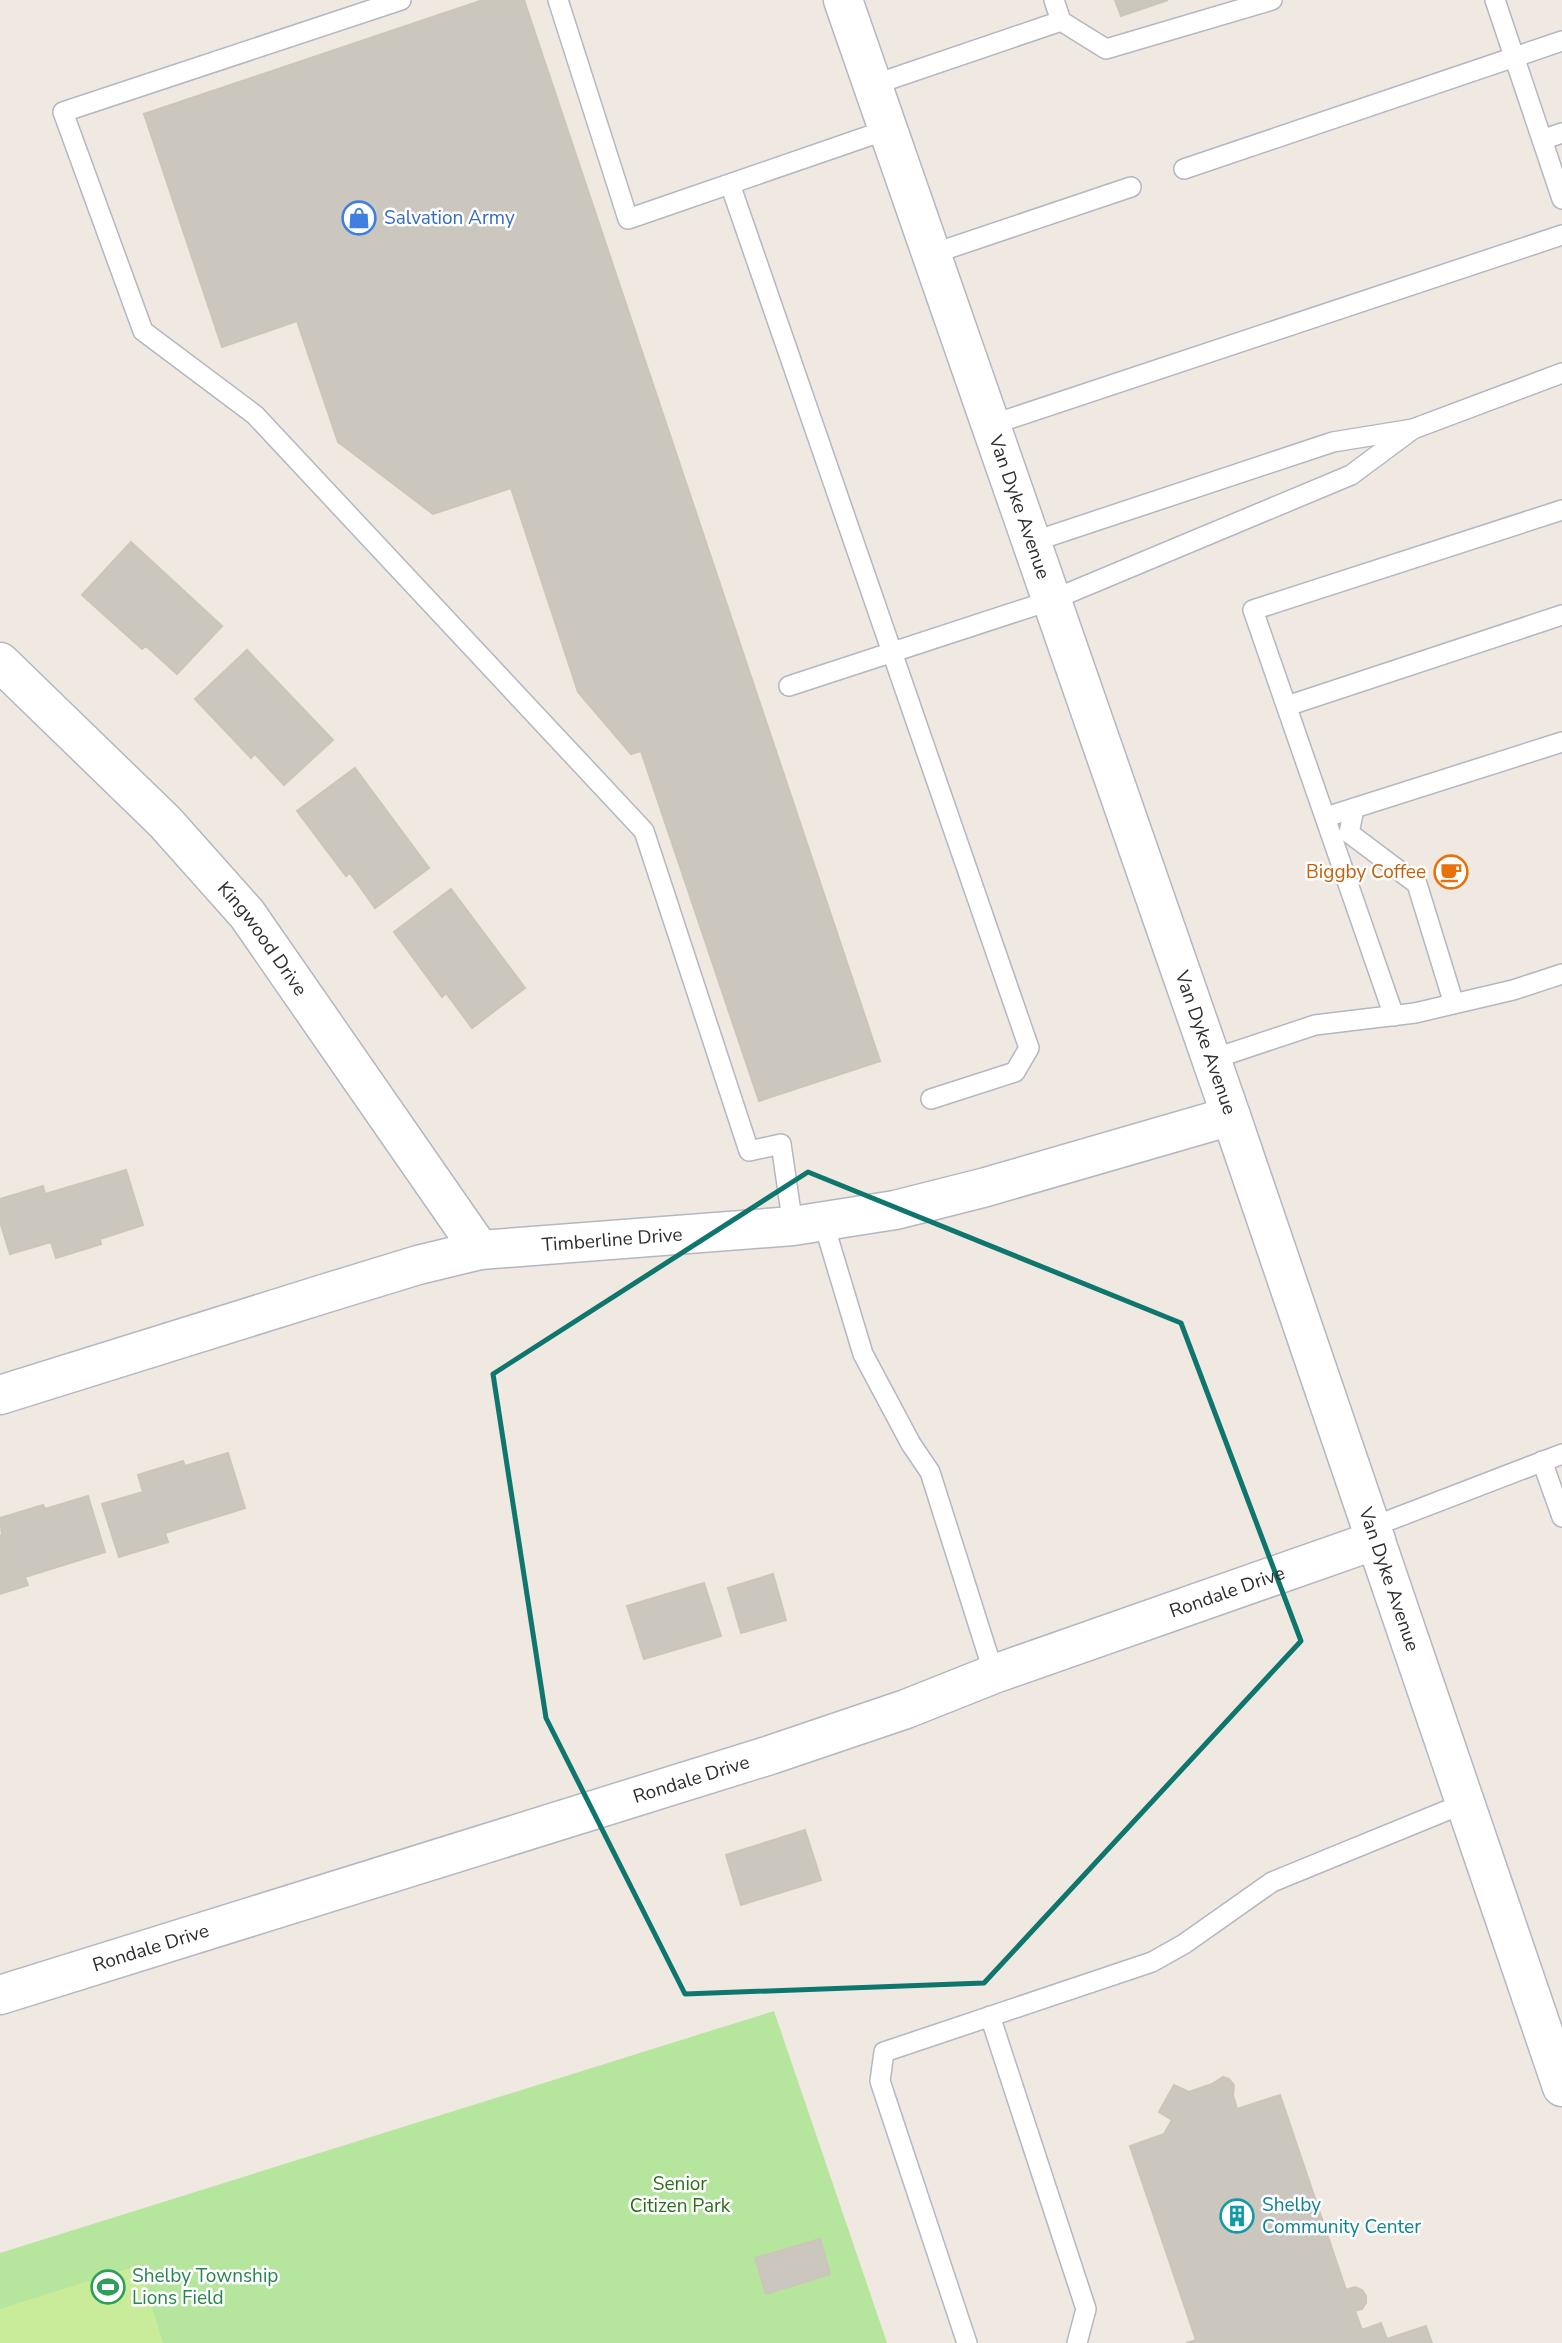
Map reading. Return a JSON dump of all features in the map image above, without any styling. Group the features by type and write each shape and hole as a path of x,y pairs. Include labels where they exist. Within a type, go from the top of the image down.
{"street":[{"name":"Van Dyke Avenue","path":"844,0 1231,1116 1562,2088"},
{"name":"Kingwood Drive","path":"0,662 165,822 247,914 480,1250"},
{"name":"Timberline Drive","path":"0,1395 418,1265 480,1250 808,1224 895,1210 986,1187 1231,1116"},
{"name":"Rondale Drive","path":"0,1995 770,1755 906,1709 1374,1534"}],"lane":[{"path":"401,0 63,112 143,331 255,415 644,831 749,1152 781,1144 808,1224 863,1354 911,1444 930,1472 994,1674"},
{"path":"558,0 628,219 889,129"},
{"path":"1054,0 1061,21 1106,49 1272,0"},
{"path":"1495,0 1562,199"},
{"path":"873,85 1061,21"},
{"path":"1184,169 1562,41"},
{"path":"1542,140 1562,133"},
{"path":"730,184 1029,1048 1015,1072 931,1098"},
{"path":"932,254 1131,187"},
{"path":"991,425 1562,236"},
{"path":"1032,542 1333,442 1413,429 1562,373"},
{"path":"789,686 1052,600 1351,475 1413,429"},
{"path":"1394,1016 1252,610 1562,510"},
{"path":"1287,706 1562,615"},
{"path":"1326,817 1562,741"},
{"path":"1354,809 1349,833 1417,884 1454,1004"},
{"path":"1210,1059 1315,1026 1394,1016 1454,1004 1513,990 1562,974"},
{"path":"1374,1534 1562,1454"},
{"path":"1542,1461 1562,1517"},
{"path":"967,2343 880,2081 884,2052 1152,1962 1184,1944 1272,1882 1465,1803"},
{"path":"990,2016 1086,2309 1077,2343"}],"highlighted area":[{"path":"808,1172 1181,1323 1301,1641 984,1983 685,1994 546,1718 493,1374"}],"green space":[{"name":"Senior Citizen Park","path":"774,2011 887,2343 0,2343 0,2253"},
{"name":"Shelby Township Lions Field","path":"139,2265 163,2343 0,2343 0,2309"}],"building":[{"path":"483,0 524,0 880,1061 759,1101 641,751 631,754 578,692 511,488 433,514 338,442 297,321 222,347 144,114"},
{"path":"1115,0 1168,0 1121,16"},
{"path":"131,542 222,626 177,674 146,646 142,649 82,595"},
{"path":"247,650 333,740 284,785 255,754 251,758 195,699"},
{"path":"355,768 429,868 375,908 350,873 346,876 297,811"},
{"path":"451,889 525,988 472,1028 446,993 442,997 394,932"},
{"path":"126,1170 143,1225 100,1239 101,1244 56,1258 51,1242 10,1254 0,1222 0,1199 43,1186 45,1194"},
{"path":"228,1453 245,1508 165,1533 168,1542 119,1557 102,1504 143,1492 138,1475 183,1461 185,1466"},
{"path":"88,1496 105,1552 25,1577 28,1585 0,1594 0,1518 43,1505 45,1509"},
{"path":"773,1574 786,1620 741,1633 728,1588"},
{"path":"704,1583 721,1636 644,1659 627,1606"},
{"path":"805,1830 821,1880 741,1905 726,1855"},
{"name":"Shelby Community Center","path":"1223,2077 1234,2085 1233,2095 1237,2109 1280,2095 1346,2290 1355,2287 1362,2290 1366,2296 1362,2309 1355,2311 1362,2330 1381,2323 1387,2339 1426,2326 1432,2343 1186,2343 1196,2340 1130,2146 1164,2134 1172,2120 1159,2112 1174,2085 1189,2092"},
{"path":"820,2239 830,2274 766,2294 755,2258"}],"place":[{"name":"Salvation Army","path":"359,218"},
{"name":"Biggby Coffee","path":"1451,872"},
{"name":"Shelby Community Center","path":"1237,2216"},
{"name":"Shelby Township Lions Field","path":"108,2287"}]}
